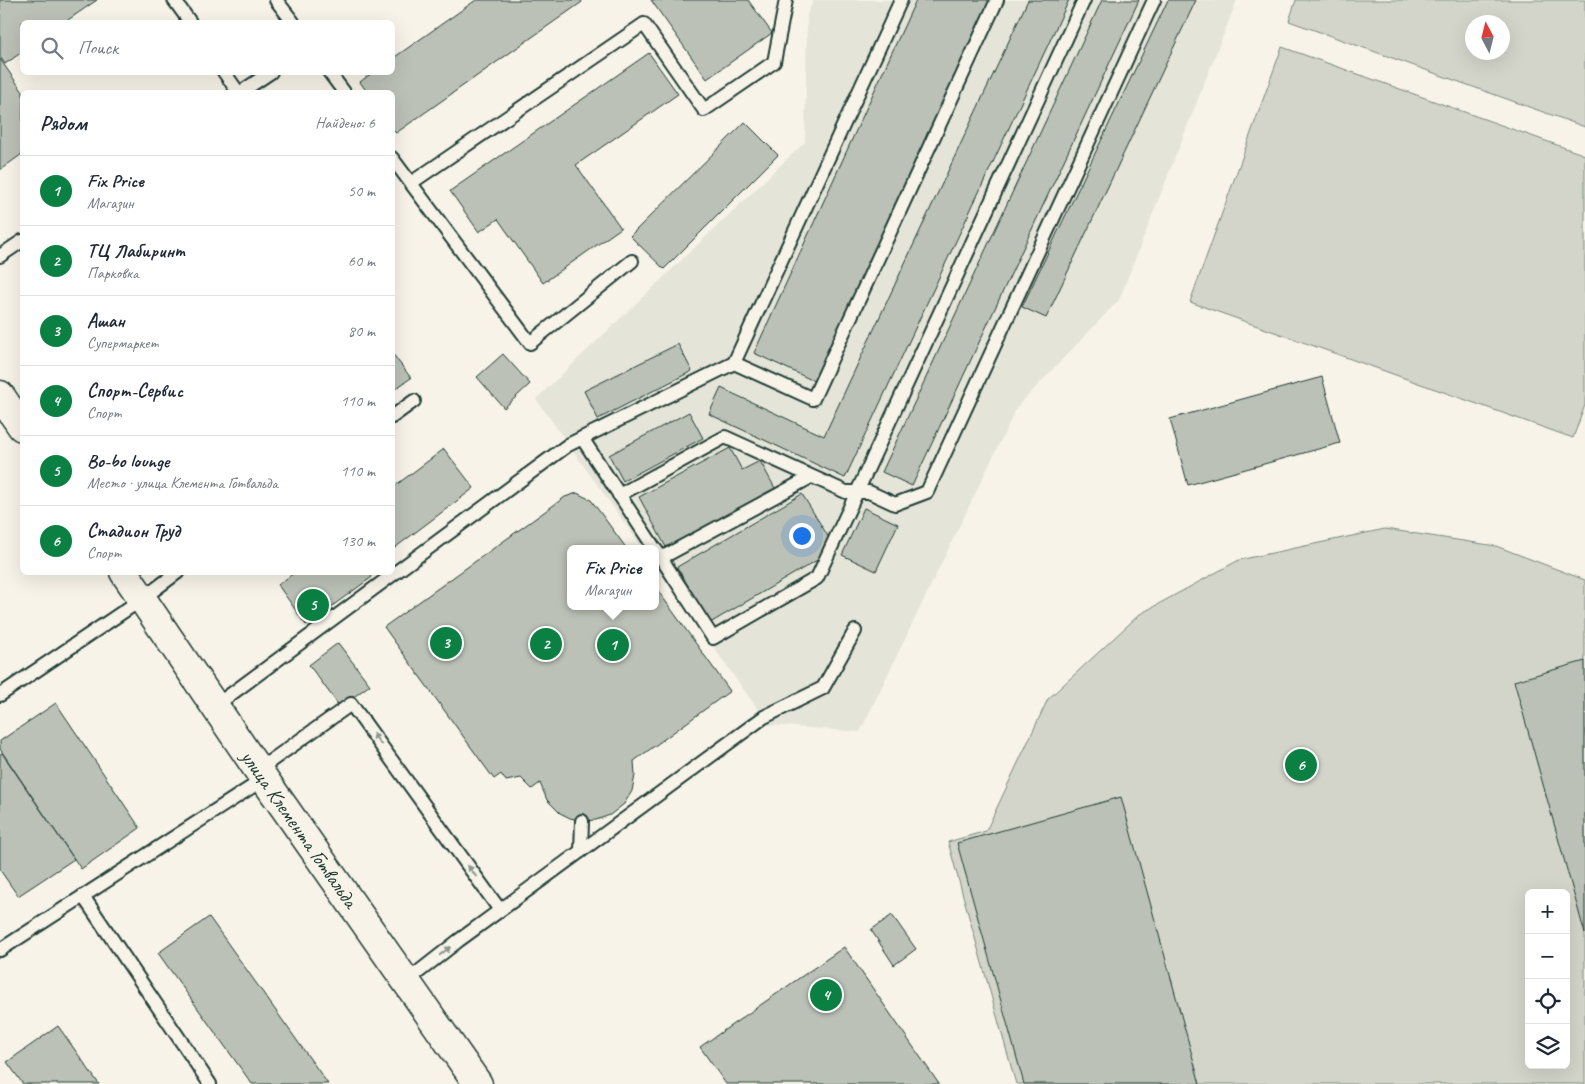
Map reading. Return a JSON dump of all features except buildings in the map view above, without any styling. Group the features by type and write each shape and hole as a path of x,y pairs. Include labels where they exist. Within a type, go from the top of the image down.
{"street":[{"path":"0,395 20,424"},
{"name":"улица Клемента Готвальда","path":"126,575 261,774 478,1084"}],"lane":[{"path":"174,0 189,20"},
{"path":"276,0 291,20"},
{"path":"411,183 644,24 704,110 774,62 786,0"},
{"path":"395,573 568,445 734,363 901,0"},
{"path":"734,363 813,399 998,0"},
{"path":"659,555 713,638 817,578 1084,0"},
{"path":"619,495 725,437 846,492 869,492 895,504 927,492 1154,0"},
{"path":"226,75 238,90"},
{"path":"243,90 266,75"},
{"path":"331,75 342,90"},
{"path":"395,162 530,343 632,261"},
{"path":"0,256 20,242"},
{"path":"395,415 414,401"},
{"path":"582,438 652,545"},
{"path":"659,551 811,476"},
{"path":"0,695 142,599 174,575"},
{"path":"215,706 392,575"},
{"path":"407,981 500,910 764,718 823,688 855,631"},
{"path":"0,950 83,896 261,774 351,704 500,910"},
{"path":"581,851 582,821"},
{"path":"83,896 210,1084"}],"shaded area":[{"path":"814,0 1237,0 1119,300 1017,407 860,732 769,725 659,571 659,545 640,545 536,399 805,142 807,14"},
{"path":"1296,0 1585,0 1585,127 1289,21"},
{"path":"1282,47 1585,155 1585,405 1573,438 1190,302"},
{"path":"1385,529 1496,546 1585,580 1585,1084 1016,1084 948,842 986,831 1048,699 1140,614 1239,560"}],"place":[{"name":"Bo-bo lounge","path":"313,605"},
{"name":"Ашан","path":"446,643"},
{"name":"ТЦ Лабиринт","path":"546,644"},
{"name":"Fix Price","path":"613,645"},
{"name":"Стадион Труд","path":"1301,765"},
{"name":"Спорт-Сервис","path":"826,995"}]}
